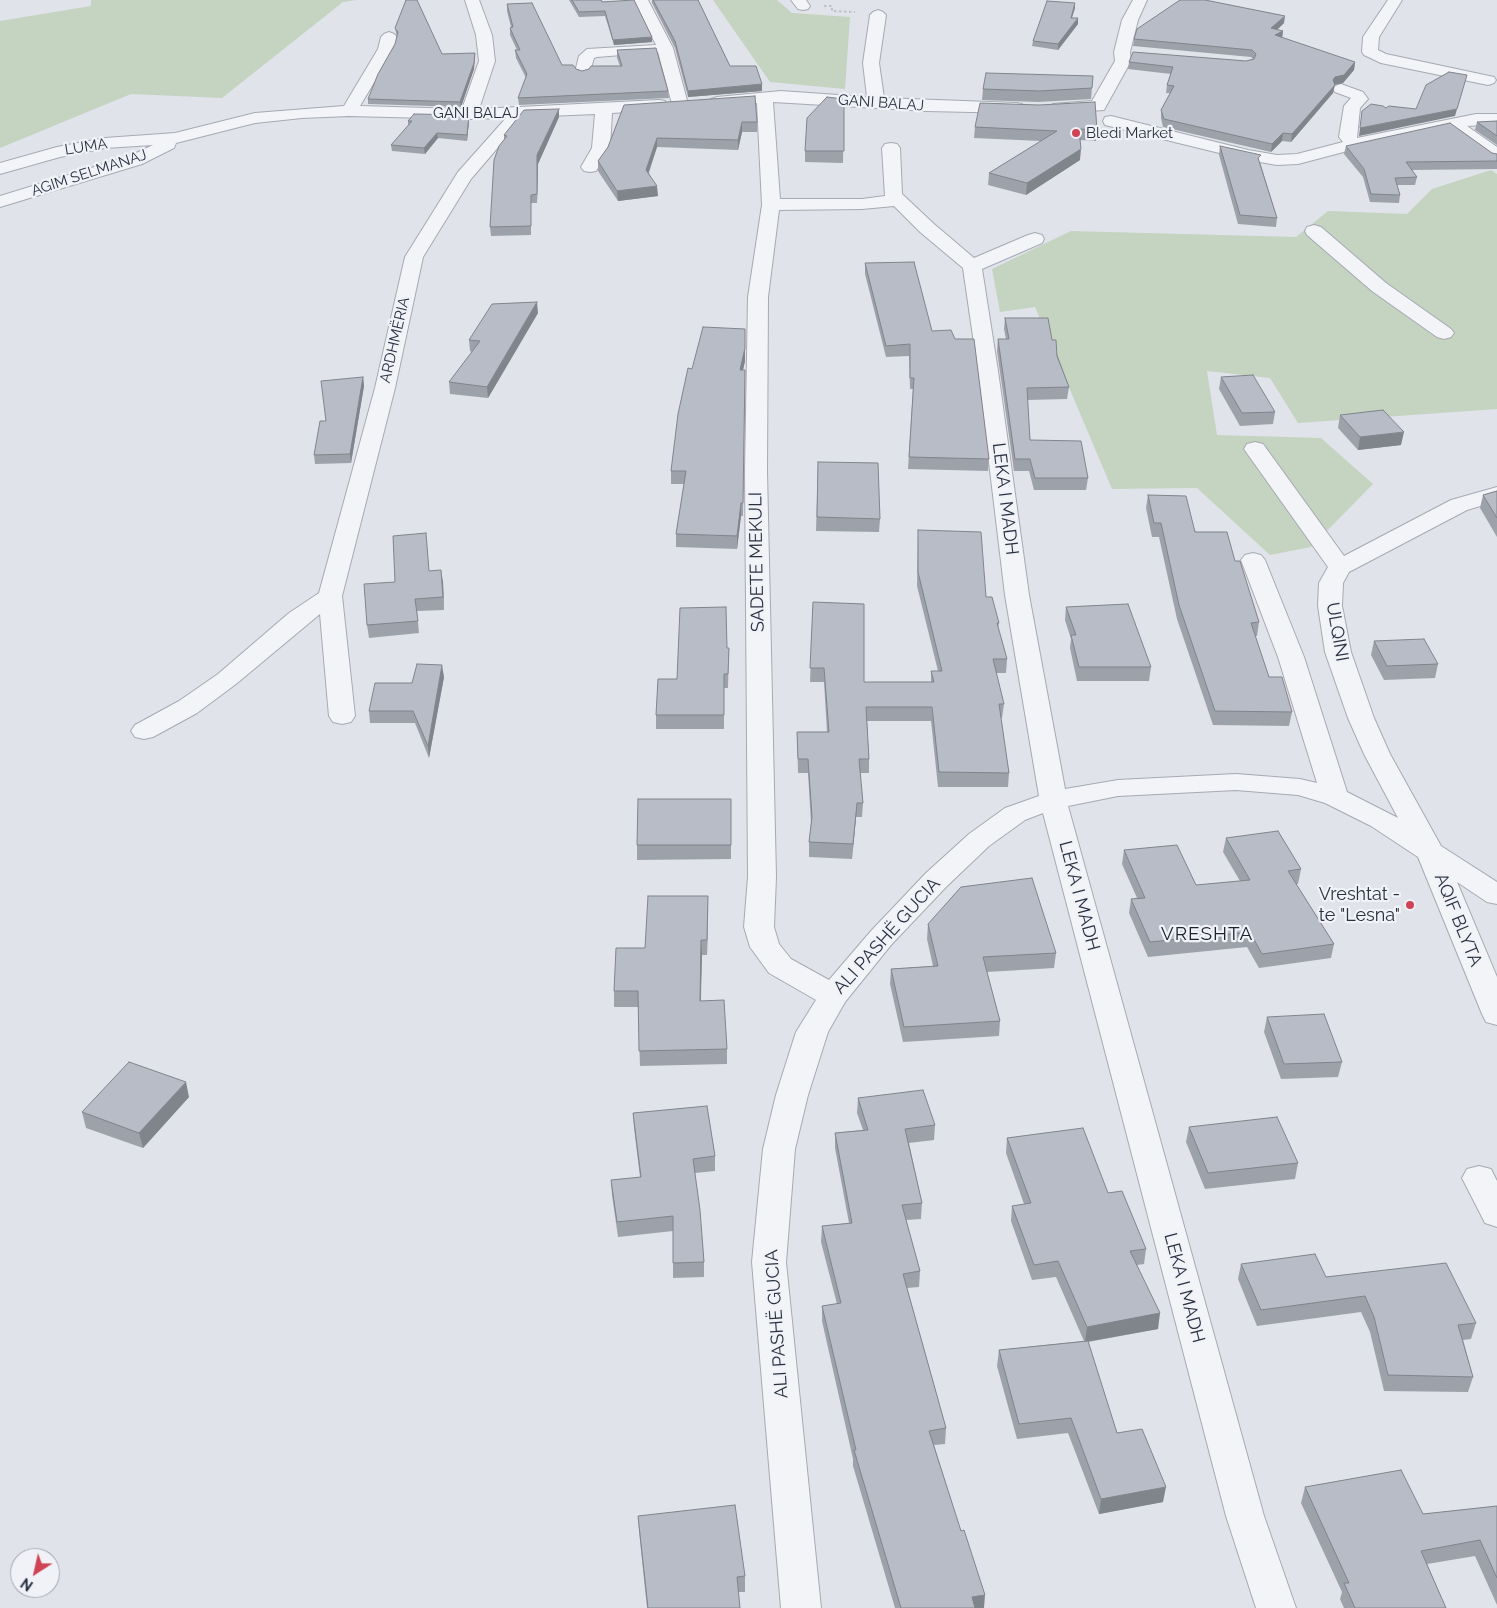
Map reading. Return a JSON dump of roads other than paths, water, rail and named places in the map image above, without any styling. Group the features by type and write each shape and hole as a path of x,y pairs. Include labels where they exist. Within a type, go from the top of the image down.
{"street":[{"path":"469,114 487,61 484,35 472,0"},
{"path":"641,0 665,48 680,104"},
{"path":"1047,108 1098,106 1123,61 1130,53 1130,20 1140,0"},
{"path":"1395,0 1371,38 1370,52 1381,58 1483,94 1497,119"},
{"path":"876,103 871,63 878,15"},
{"path":"349,111 386,49 389,37"},
{"path":"583,72 587,56 593,52 665,48"},
{"path":"1341,89 1357,94 1360,99 1352,106 1348,138 1353,144"},
{"path":"1111,121 1248,155 1277,160 1298,159 1353,144 1454,125 1483,94"},
{"name":"GANI BALAJ","path":"175,138 255,118 349,111 469,114 519,113 770,97 1029,108"},
{"name":"SADETE MEKULI","path":"770,97 765,99 765,103 771,205 758,296 756,471 762,877 760,927 765,947 780,966 832,996"},
{"path":"590,167 601,148 604,109"},
{"name":"ARDHMËRIA","path":"342,716 330,596 385,388 414,257 464,176 519,113"},
{"path":"1454,125 1497,155"},
{"name":"LUMA","path":"0,169 76,148 105,143 175,138"},
{"name":"AGIM SELMANAJ","path":"0,202 136,160 164,147 175,138"},
{"path":"890,148 893,195 927,228 972,266 1035,239"},
{"path":"771,205 862,204 899,200"},
{"path":"1314,231 1379,287 1444,333"},
{"name":"LEKA I MADH","path":"972,266 990,381 1017,595 1053,800 1245,1516 1276,1608"},
{"path":"1255,449 1340,567 1458,504 1497,494"},
{"path":"1253,560 1291,657 1335,797"},
{"name":"ULQINI","path":"1340,567 1331,583 1330,606 1338,652 1361,718 1377,754 1431,854"},
{"path":"144,730 188,707 227,679 298,618 330,596"},
{"name":"ALI PASHË GUCIA","path":"800,1608 792,1497 768,1262 779,1149 792,1096 812,1032 832,996 881,938 936,880 979,840 1014,814 1053,800 1118,788 1236,782 1300,787 1335,797 1381,820 1497,895"},
{"name":"AQIF BLYTA","path":"1431,854 1497,1014"},
{"path":"1479,1178 1497,1214"}],"place":[{"name":"Bledi Market","path":"1076,133"},
{"name":"Vreshtat - te \"Lesna\"","path":"1410,905"}],"district":[{"name":"VRESHTA","path":"1207,934"}]}
